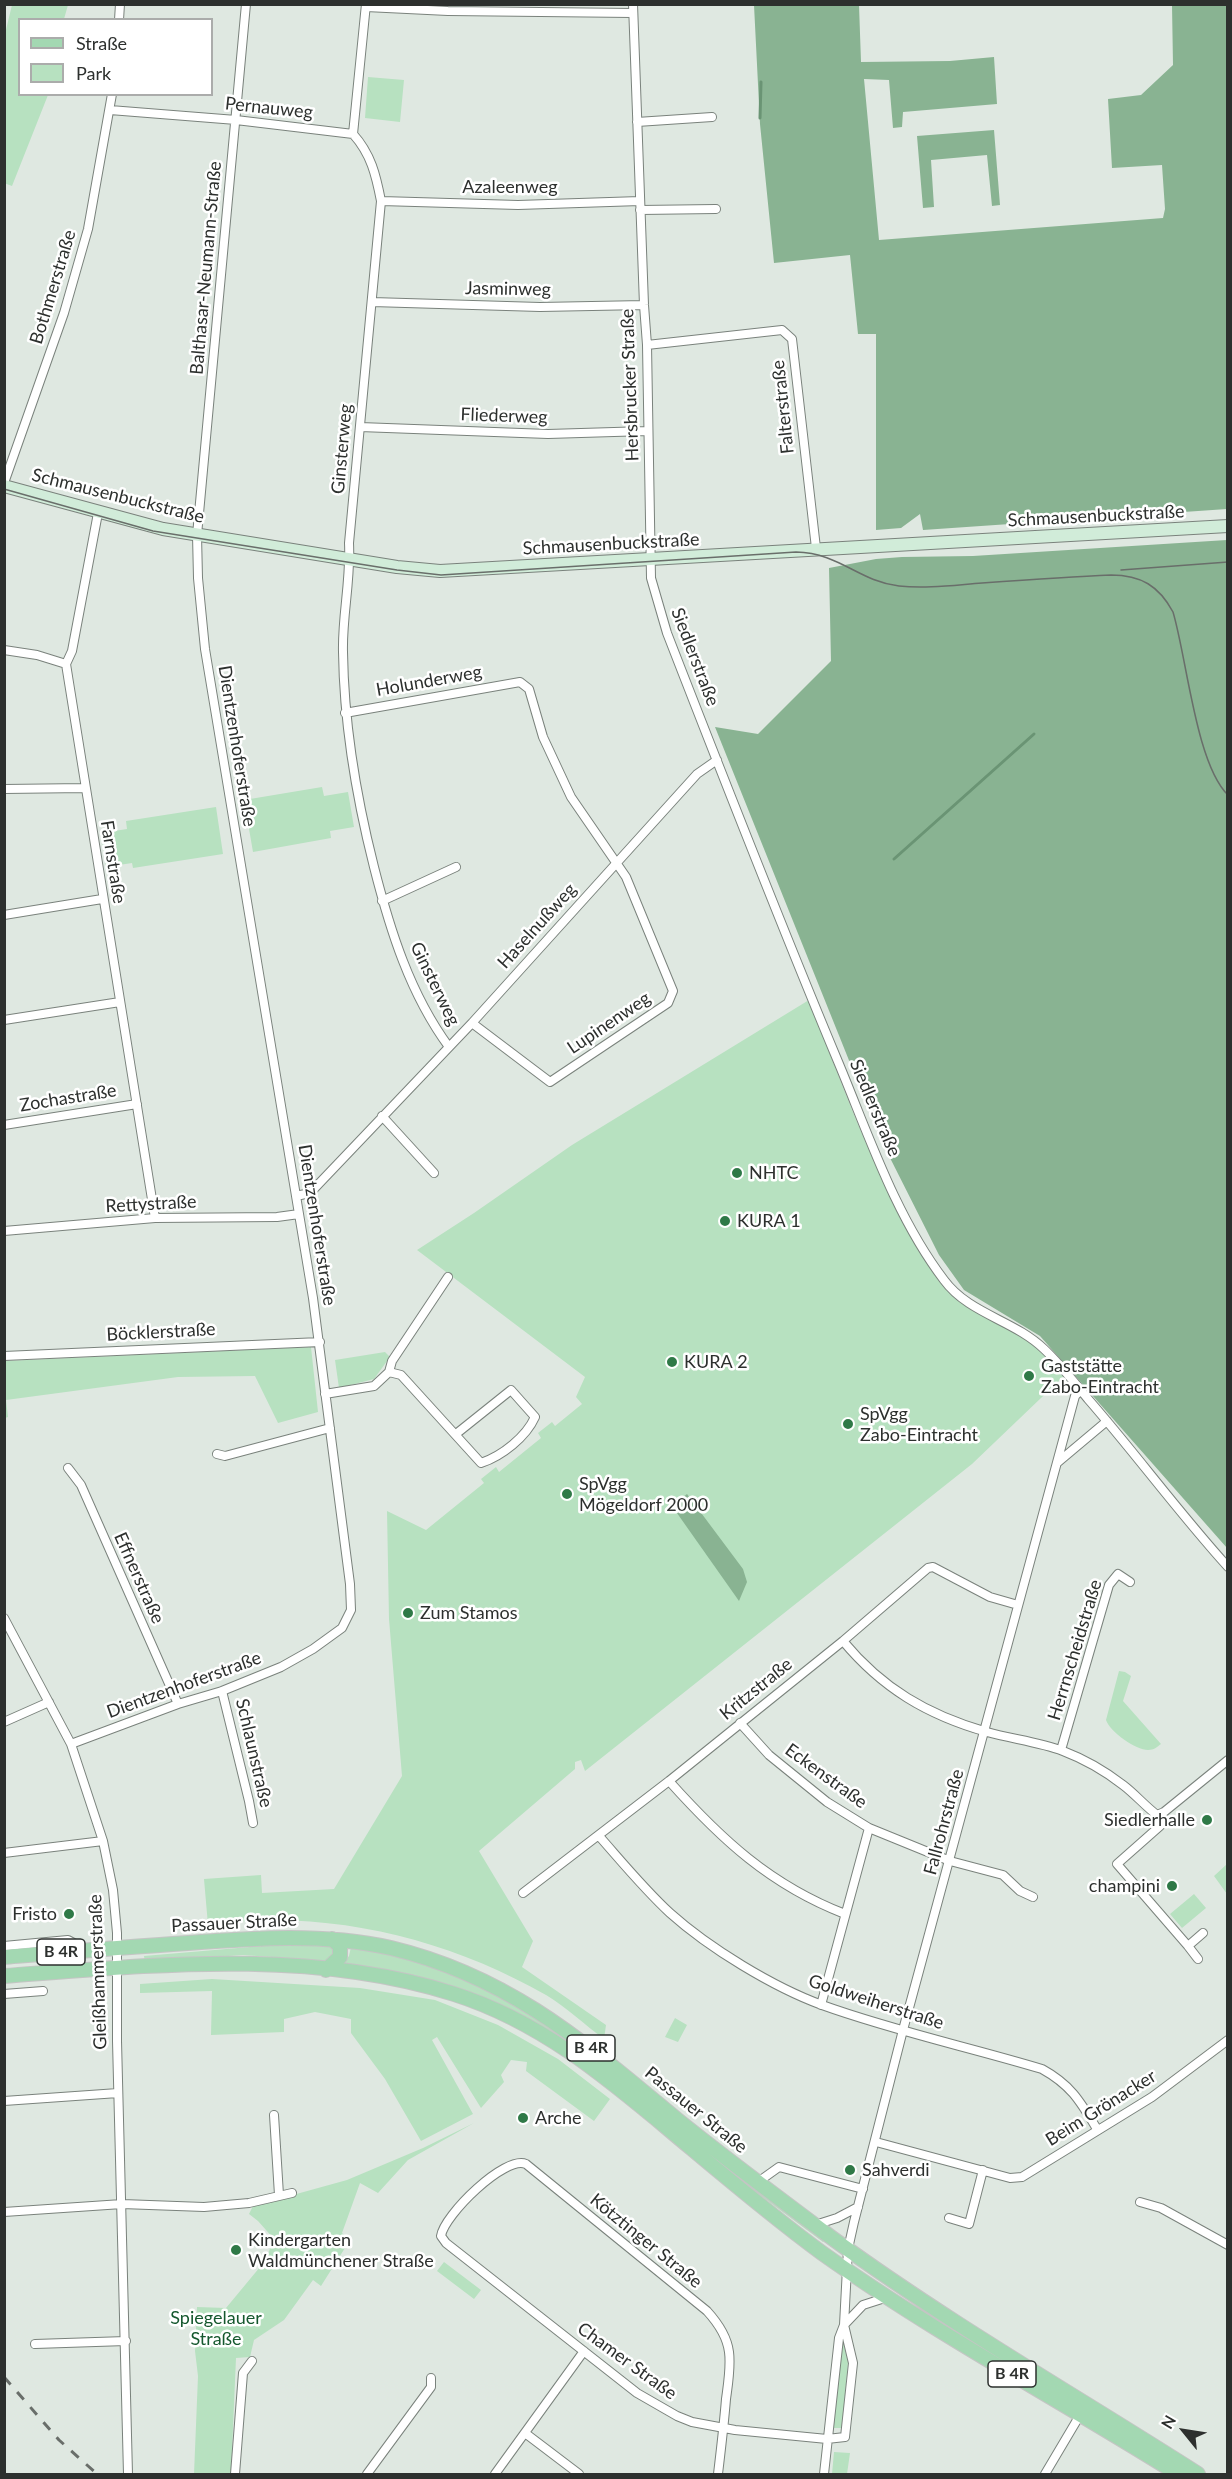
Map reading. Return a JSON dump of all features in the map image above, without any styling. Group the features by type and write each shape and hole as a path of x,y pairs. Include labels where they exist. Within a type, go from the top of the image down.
{"main road":[{"name":"Passauer Straße","path":"117,1948 263,1938 332,1939 387,1947 479,1978 519,1998 578,2038 758,2182 848,2249 986,2343 1198,2475"},
{"path":"326,1970 340,1957 340,1946 332,1939"},
{"name":"B 4R","path":"4,1957 117,1948"},
{"name":"Passauer Straße","path":"117,1968 232,1964 326,1970 382,1977 443,1991 483,2004 536,2029 597,2070 783,2223 848,2271 1178,2475"},
{"name":"B 4R","path":"4,1976 117,1968"}],"street":[{"name":"Balthasar-Neumann-Straße","path":"197,535 246,4"},
{"path":"353,134 366,6 448,11 633,8"},
{"name":"Hersbrucker Straße","path":"633,8 647,345 651,560"},
{"name":"Bothmerstraße","path":"4,484 64,313 88,229 112,96"},
{"name":"Pernauweg","path":"110,110 236,120 353,134"},
{"path":"637,122 712,117"},
{"name":"Ginsterweg","path":"353,134 363,145 374,165 381,201 342,639 345,713 356,795 382,901 404,966 448,1047"},
{"name":"Azaleenweg","path":"381,201 640,206"},
{"path":"640,206 716,209"},
{"name":"Jasminweg","path":"372,302 540,307 644,304"},
{"name":"Falterstraße","path":"647,345 782,330 792,339 816,548"},
{"name":"Fliederweg","path":"360,427 548,434 648,431"},
{"name":"Schmausenbuckstraße","path":"4,484 98,513 197,535 350,560 414,569 449,571 1227,526"},
{"name":"Farnstraße","path":"98,513 72,651 66,664 155,1218"},
{"name":"Dientzenhoferstraße","path":"71,1744 178,1704 222,1691 281,1667 313,1649 342,1628 351,1610 351,1584 320,1342 204,649 197,535"},
{"name":"Siedlerstraße","path":"651,560 651,578 660,612 717,760 817,1012 881,1164 923,1249 944,1280 960,1297 978,1310 1029,1336 1046,1350 1227,1567"},
{"path":"4,650 37,655 66,664"},
{"name":"Holunderweg","path":"345,713 520,682 529,689 543,738 571,797 595,834 617,861"},
{"name":"Haselnußweg","path":"296,1196 309,1193 472,1023 697,774 717,760"},
{"path":"4,789 85,788"},
{"name":"Lupinenweg","path":"472,1023 550,1082 668,1003 673,991 626,877 617,861"},
{"path":"382,901 456,867"},
{"path":"4,915 102,899"},
{"path":"4,1020 120,1002"},
{"name":"Zochastraße","path":"4,1125 137,1104"},
{"path":"382,1116 435,1173"},
{"name":"Rettystraße","path":"4,1231 155,1218 267,1217 299,1214"},
{"path":"325,1394 374,1386 389,1372 392,1361 448,1277"},
{"name":"Böcklerstraße","path":"4,1356 320,1342"},
{"path":"389,1372 400,1375 481,1463 493,1459 529,1430 535,1417 511,1390 456,1434"},
{"name":"Fallrohrstraße","path":"824,2475 839,2338 844,2325 848,2249 903,2030 986,1732 1018,1605 1075,1396 1081,1390"},
{"path":"1057,1463 1107,1421"},
{"path":"217,1454 225,1456 330,1428"},
{"name":"Effnerstraße","path":"68,1468 81,1485 178,1704"},
{"name":"Kritzstraße","path":"523,1893 669,1781 843,1641 928,1568 933,1567 990,1597 1018,1605"},
{"name":"Herrnscheidstraße","path":"1061,1750 1108,1585 1118,1574 1130,1582"},
{"name":"Gleißhammerstraße","path":"6,1623 71,1744 104,1841 113,1890 117,1948 118,2094 128,2475"},
{"path":"843,1641 864,1666 887,1685 915,1703 945,1718 986,1732 1061,1750 1097,1767 1124,1786 1157,1815 1160,1826 1117,1864 1198,1959"},
{"name":"Schlaunstraße","path":"222,1691 253,1823"},
{"path":"4,1722 49,1702"},
{"name":"Eckenstraße","path":"740,1722 769,1755 826,1802 869,1828 950,1861 1003,1875 1020,1891 1033,1896"},
{"path":"1157,1815 1164,1812 1227,1760"},
{"path":"669,1781 734,1849 766,1874 815,1902 844,1914"},
{"path":"821,2005 869,1828"},
{"name":"Goldweiherstraße","path":"599,1836 645,1889 672,1915 742,1965 821,2005 1042,2068 1062,2080 1077,2095 1097,2129"},
{"path":"4,1853 104,1841"},
{"path":"1188,1946 1203,1933"},
{"path":"4,1946 68,1940 87,1950"},
{"path":"4,1994 44,1991"},
{"name":"Beim Grönacker","path":"876,2142 1010,2178 1022,2177 1152,2097 1227,2040"},
{"path":"4,2101 118,2094"},
{"path":"274,2115 279,2195"},
{"name":"Kötztinger Straße","path":"441,2236 442,2228 475,2191 510,2164 519,2161 526,2164 707,2311 717,2322 729,2350 718,2475"},
{"path":"758,2182 779,2167 863,2189"},
{"path":"949,2218 969,2224 983,2170"},
{"path":"4,2212 122,2204 204,2207 249,2203 292,2193"},
{"path":"1140,2202 1161,2208 1227,2244"},
{"path":"815,2225 837,2218 858,2207"},
{"name":"Chamer Straße","path":"441,2236 446,2244 584,2352 629,2387 659,2406 692,2422 723,2428 827,2439"},
{"path":"844,2325 863,2305 888,2297"},
{"name":"Fallrohrstraße","path":"827,2439 845,2437 853,2363 844,2325"},
{"path":"35,2344 126,2341"},
{"path":"495,2475 584,2352"},
{"path":"235,2475 243,2373 252,2361"},
{"path":"367,2475 431,2387 430,2378"},
{"path":"1045,2475 1080,2415"},
{"path":"525,2433 579,2475"}],"green space":[{"path":"12,5 68,5 64,18 18,18 18,96 48,96 12,186 4,183 4,38"},
{"path":"754,5 859,5 861,62 950,61 994,57 997,104 903,112 902,127 893,128 889,80 864,79 879,240 1163,218 1165,209 1162,165 1112,168 1108,99 1141,95 1173,65 1172,5 1227,5 1227,509 923,530 920,514 901,528 876,530 876,334 858,334 850,255 774,263 760,124"},
{"path":"368,77 404,80 400,122 365,118"},
{"path":"994,130 1000,205 992,206 987,155 931,160 934,207 923,208 917,136"},
{"path":"1228,540 1227,1548 1040,1336 964,1290 939,1255 881,1140 715,727 758,734 831,661 829,568 876,559 902,557 973,556"},
{"path":"322,787 324,796 348,792 354,827 330,831 331,838 253,852 244,800"},
{"path":"216,807 223,854 133,868 132,863 106,867 101,833 127,829 126,821"},
{"path":"809,1000 868,1148 896,1206 932,1271 956,1299 975,1312 1031,1342 1064,1376 972,1464 585,1771 581,1760 575,1762 575,1769 479,1851 533,1941 522,1967 606,2025 604,2039 546,1995 467,1957 425,1943 339,1924 251,1921 208,1925 204,1879 261,1875 262,1893 334,1889 402,1776 389,1619 387,1511 426,1530 484,1483 481,1479 496,1467 499,1472 541,1438 538,1433 552,1422 555,1426 582,1404 576,1397 585,1377 417,1250 572,1145"},
{"path":"311,1347 318,1412 278,1423 255,1376 178,1377 6,1400 8,1417 5,1418 5,1361"},
{"path":"385,1352 390,1357 374,1379 339,1388 335,1360"},
{"path":"687,1494 743,1569 747,1582 739,1601 672,1506"},
{"path":"1119,1671 1131,1676 1123,1701 1161,1744 1154,1749 1143,1749 1130,1744 1108,1725 1106,1720"},
{"path":"1227,1864 1227,1894 1214,1876"},
{"path":"1194,1894 1206,1908 1182,1928 1170,1914"},
{"path":"285,1944 325,1945 331,1947 335,1953 327,1961 243,1955 145,1962 144,1956"},
{"path":"351,1947 438,1968 479,1984 528,2011 590,2055 588,2058 540,2026 343,1964 349,1956"},
{"path":"212,1979 360,1988 435,2000 498,2025 558,2059 610,2099 594,2121 526,2071 527,2062 511,2060 501,2075 504,2082 481,2108 437,2037 432,2040 473,2114 421,2141 385,2079 351,2033 351,2019 315,2012 284,2019 284,2032 211,2035 212,1991 140,1993 140,1984"},
{"path":"675,2018 687,2025 678,2042 665,2037"},
{"path":"622,2081 826,2239 823,2242 738,2179"},
{"name":"Spiegelauer Straße","path":"474,2123 408,2160 378,2193 360,2183 342,2233 350,2240 321,2286 313,2280 284,2320 254,2340 250,2357 236,2358 231,2474 194,2474 198,2376 195,2351 197,2307 226,2308 265,2261 274,2239 249,2214 253,2206 347,2180 423,2148"},
{"path":"444,2262 481,2290 474,2299 437,2271"},
{"path":"843,2342 848,2362 842,2428 833,2428"},
{"path":"834,2452 850,2453 847,2474 832,2474"}],"waterway":[{"path":"760,118 761,82"},
{"path":"894,859 1034,734"}],"tram line":[{"path":"4,489 153,531 441,575 796,552 825,557 872,579 909,587 1111,575 1131,577 1155,589 1162,595 1173,612 1200,736 1217,780 1228,795"},
{"path":"1121,570 1228,562"}],"railway":[{"path":"4,2377 59,2440 97,2474"}],"place":[{"name":"NHTC","path":"737,1173"},
{"name":"KURA 1","path":"725,1221"},
{"name":"KURA 2","path":"672,1362"},
{"name":"Gaststätte Zabo-Eintracht","path":"1029,1376"},
{"name":"SpVgg Zabo-Eintracht","path":"848,1424"},
{"name":"SpVgg Mögeldorf 2000","path":"567,1494"},
{"name":"Zum Stamos","path":"408,1613"},
{"name":"Siedlerhalle","path":"1207,1820"},
{"name":"champini","path":"1172,1886"},
{"name":"Fristo","path":"69,1914"},
{"name":"Arche","path":"523,2118"},
{"name":"Sahverdi","path":"850,2170"},
{"name":"Kindergarten Waldmünchener Straße","path":"236,2250"}]}
